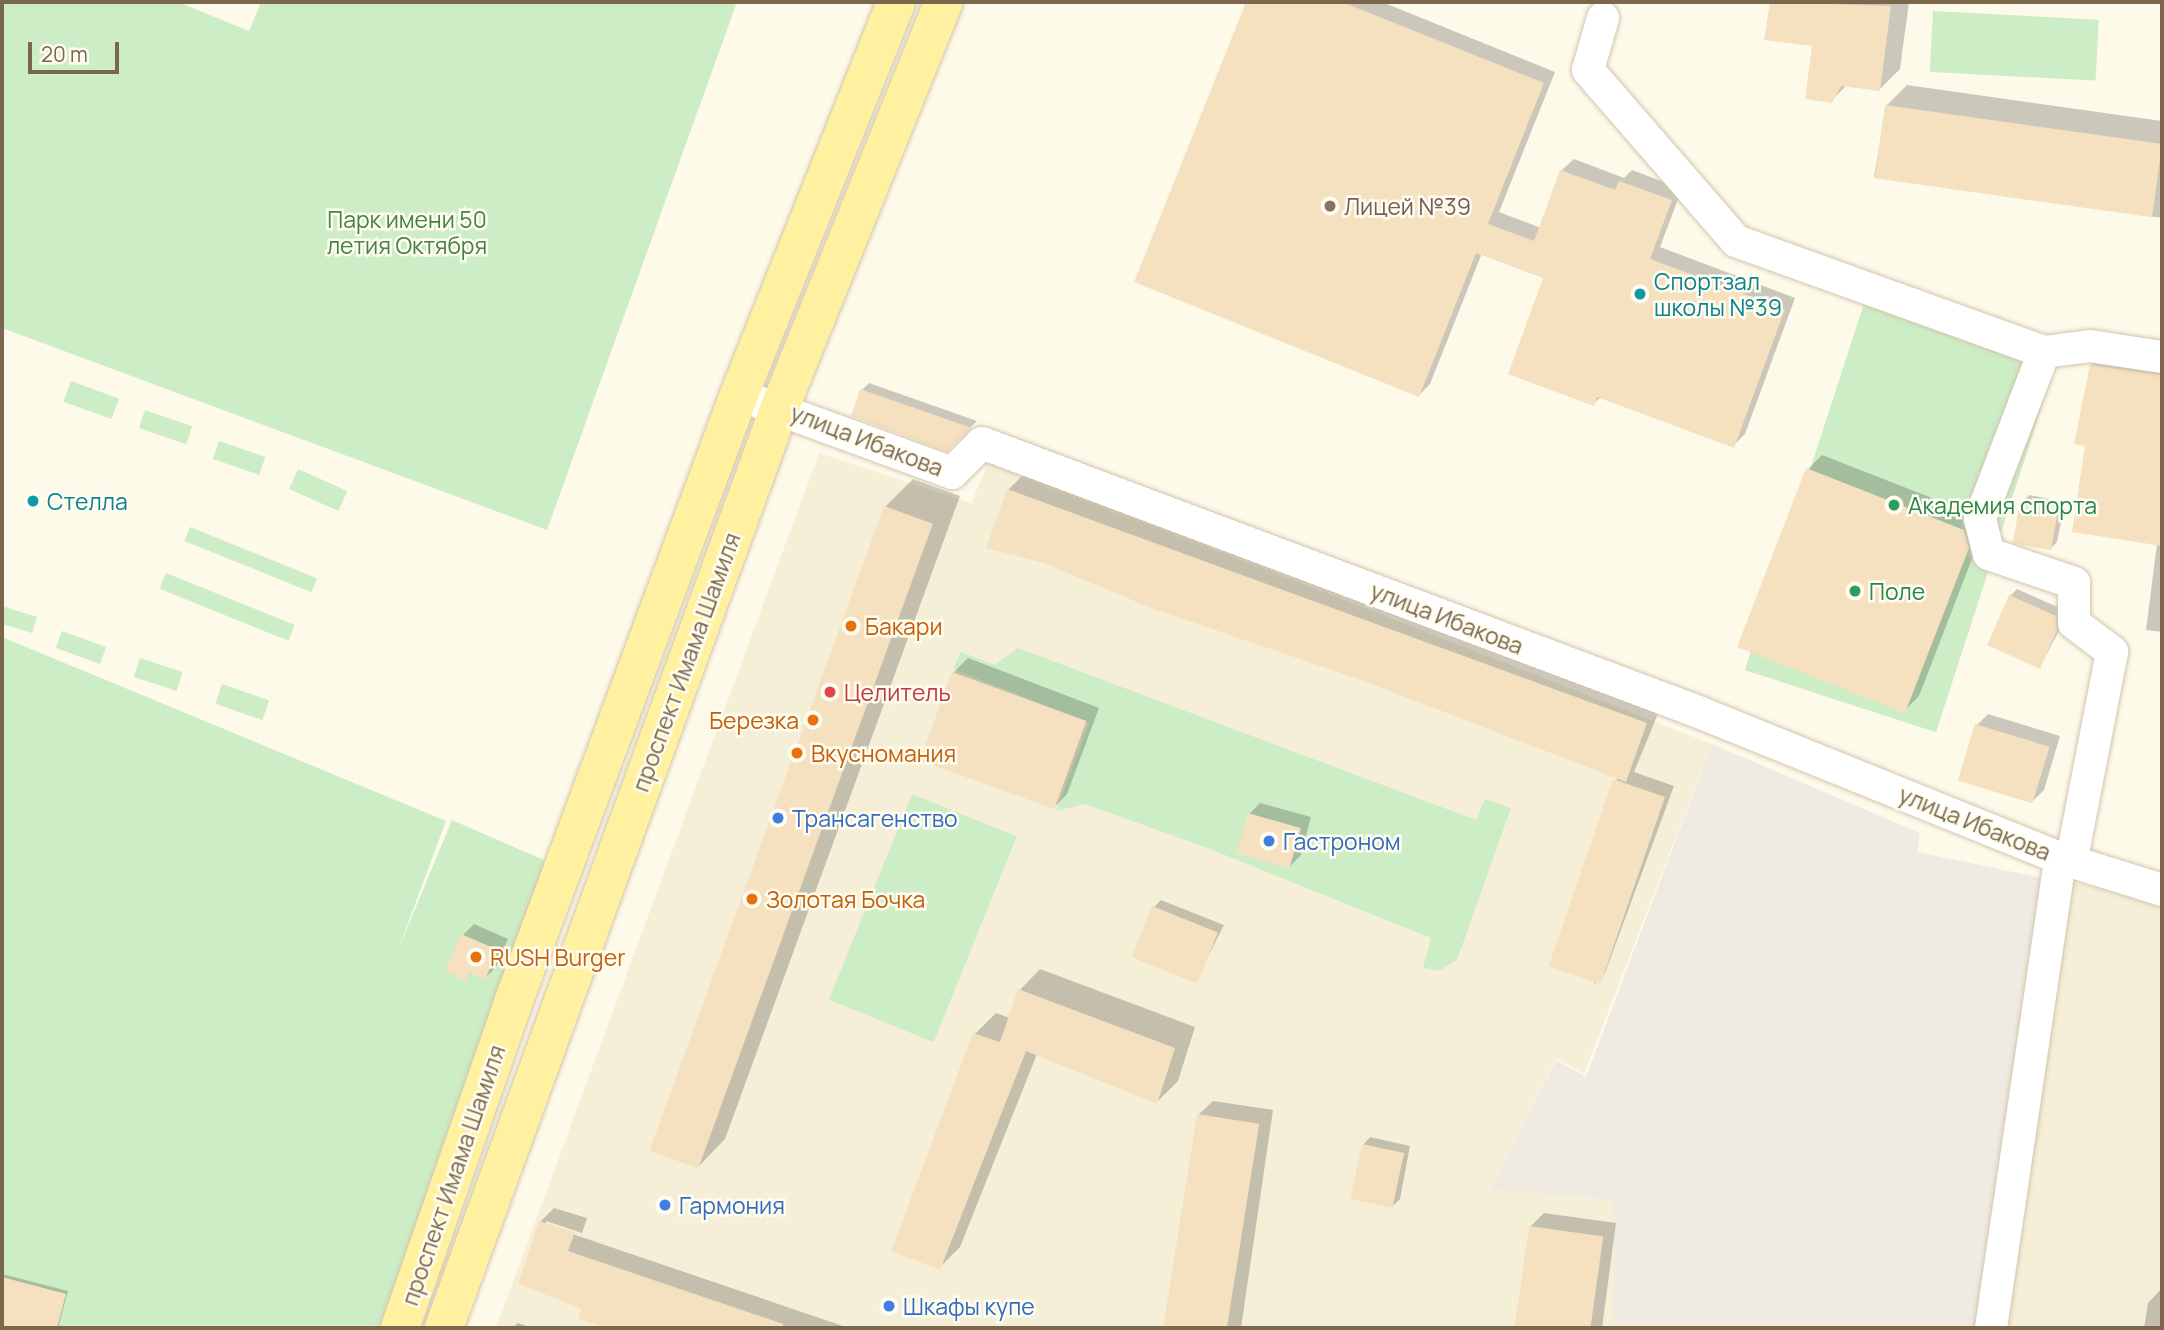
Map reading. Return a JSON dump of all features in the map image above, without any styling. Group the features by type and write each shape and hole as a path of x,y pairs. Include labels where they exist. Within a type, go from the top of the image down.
{"main road":[{"name":"проспект Имама Шамиля","path":"400,1328 514,1000 739,395 897,2"},
{"name":"проспект Имама Шамиля","path":"444,1328 780,407 944,2"}],"street":[{"path":"1603,18 1588,70 1736,241 2044,352 2090,346 2162,357"},
{"path":"1991,1328 2065,860 2112,652 2074,623 2074,583 1989,554 1980,519 2044,352"},
{"name":"улица Ибакова","path":"739,395 780,407 833,432 952,473 982,443 1696,711 2065,860 2162,890"}],"shaded area":[{"name":"Березка","path":"819,453 971,503 989,461 1712,744 1584,1074 1556,1058 1491,1188 1614,1200 1614,1328 496,1328"},
{"path":"1712,744 1920,833 1917,852 2047,879 1985,1328 1614,1328 1614,1200 1490,1189 1556,1060 1586,1077"},
{"path":"2047,879 2162,898 2162,1328 1985,1328"}],"green space":[{"name":"Парк имени 50 летия Октября","path":"2,2 178,2 249,31 261,2 737,2 547,530 2,328"},
{"path":"1933,11 2099,20 2096,81 1930,72"},
{"name":"Академия спорта","path":"1870,285 2061,347 1936,732 1745,670"},
{"path":"71,381 119,398 111,419 63,402"},
{"path":"145,410 192,426 186,444 139,428"},
{"path":"219,441 265,457 259,475 213,459"},
{"path":"298,469 347,491 338,511 289,489"},
{"path":"190,527 317,578 311,592 184,541"},
{"path":"166,573 295,625 289,641 160,589"},
{"path":"2,606 37,617 32,633 2,624"},
{"path":"62,631 106,647 100,664 56,648"},
{"path":"2,637 446,821 398,950 452,820 546,861 380,1328 2,1328"},
{"path":"1018,648 1476,820 1485,799 1511,808 1457,960 1439,971 1423,968 1431,938 1210,849 1085,804 1056,811 1089,723 953,669 961,652 995,665"},
{"path":"140,658 183,672 177,691 134,677"},
{"path":"222,684 269,700 262,720 215,704"},
{"path":"912,794 1017,836 934,1042 829,1000"}],"building":[{"name":"Лицей №39","path":"1246,2 1342,2 1544,83 1488,224 1534,241 1560,170 1615,190 1619,181 1672,200 1650,259 1785,309 1734,448 1597,397 1594,406 1508,374 1543,278 1476,253 1419,397 1134,282"},
{"path":"1770,2 1891,6 1880,91 1841,86 1832,103 1805,99 1812,46 1764,40"},
{"path":"1885,105 2162,144 2152,217 1875,178"},
{"path":"2090,365 2162,375 2162,546 2072,532 2085,446 2074,444"},
{"path":"860,389 972,428 947,452 851,416"},
{"name":"Поле","path":"1806,468 1964,530 1969,548 1905,713 1737,647"},
{"path":"1007,489 1647,723 1626,782 1361,680 1151,608 1044,563 986,548"},
{"path":"2020,502 2058,509 2051,550 2013,543"},
{"path":"884,506 933,524 698,1168 649,1151"},
{"path":"2009,595 2056,616 2057,630 2040,669 1987,645"},
{"path":"952,672 1086,721 1054,809 920,760"},
{"path":"1975,724 2050,747 2032,803 1958,780"},
{"path":"1613,779 1665,797 1601,984 1549,966"},
{"name":"Гастроном","path":"1248,813 1301,828 1289,869 1236,853"},
{"path":"1152,906 1218,933 1197,984 1131,957"},
{"path":"461,934 498,950 485,980 469,973 466,981 445,971"},
{"path":"1018,989 1175,1048 1157,1104 1026,1051 940,1270 891,1251 973,1033 1000,1042"},
{"path":"1197,1114 1259,1124 1227,1328 1163,1327"},
{"path":"1362,1144 1404,1153 1392,1208 1350,1199"},
{"path":"539,1221 575,1232 568,1251 783,1324 783,1328 606,1328 578,1319 582,1309 518,1284"},
{"path":"1529,1226 1603,1236 1590,1328 1515,1328"},
{"path":"2,1277 66,1294 57,1328 2,1328"}],"place":[{"name":"Лицей №39","path":"1330,206"},
{"name":"Спортзал школы №39","path":"1640,294"},
{"name":"Стелла","path":"33,501"},
{"name":"Академия спорта","path":"1894,505"},
{"name":"Поле","path":"1855,591"},
{"name":"Бакари","path":"851,626"},
{"name":"Целитель","path":"830,692"},
{"name":"Березка","path":"813,720"},
{"name":"Вкусномания","path":"797,753"},
{"name":"Трансагенство","path":"778,818"},
{"name":"Гастроном","path":"1269,841"},
{"name":"Золотая Бочка","path":"752,899"},
{"name":"RUSH Burger","path":"476,957"},
{"name":"Гармония","path":"665,1205"},
{"name":"Шкафы купе","path":"889,1306"}]}
